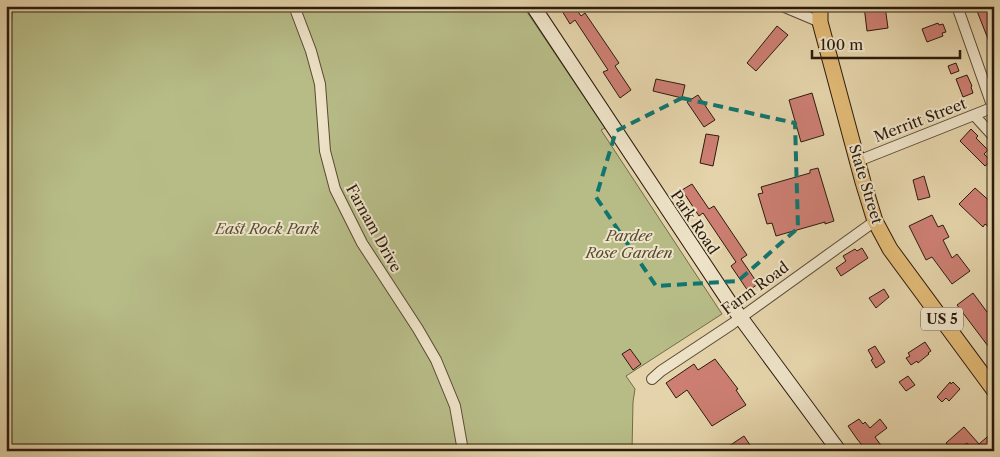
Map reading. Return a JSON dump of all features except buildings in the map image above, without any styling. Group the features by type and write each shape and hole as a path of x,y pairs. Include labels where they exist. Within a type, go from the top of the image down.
{"main road":[{"name":"Park Road","path":"533,6 740,318 839,451"},
{"name":"State Street","path":"820,6 820,22 875,221 890,249 994,390"}],"street":[{"path":"6,37 8,6"},
{"name":"Farnam Drive","path":"294,6 311,51 320,84 325,151 335,189 362,243 436,360 455,406 463,451"},
{"path":"782,6 820,22"},
{"path":"958,6 993,107"},
{"name":"Merritt Street","path":"858,161 993,107"},
{"path":"974,115 994,137"},
{"name":"Farm Road","path":"652,379 875,221"}],"highlighted area":[{"path":"682,98 795,123 798,228 738,281 656,286 596,197 616,131"}],"green space":[{"name":"East Rock Park","path":"6,6 523,6 605,128 601,130 722,314 626,376 635,389 632,451 6,451"}],"park label":[{"name":"Pardee Rose Garden","path":"629,244"}]}
